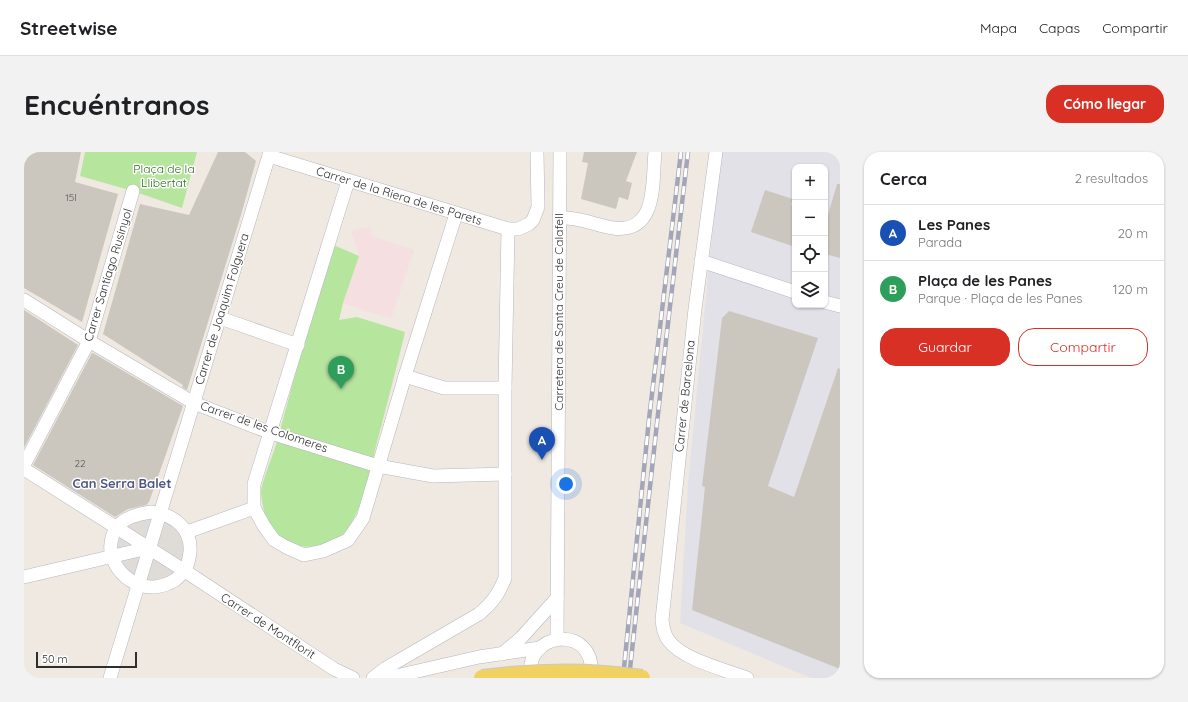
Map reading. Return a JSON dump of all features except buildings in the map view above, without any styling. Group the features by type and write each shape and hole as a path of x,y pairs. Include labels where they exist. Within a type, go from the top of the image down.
{"main road":[{"path":"482,678 549,672 582,672 642,678"}],"street":[{"path":"537,152 538,207 559,212 573,218 612,228 623,229 638,224 644,218 650,204 655,152"},
{"name":"Carretera de Santa Creu de Calafell","path":"557,639 560,152"},
{"name":"Carrer de Barcelona","path":"716,152 694,316 662,620 664,632 668,640 682,653 747,678"},
{"name":"Carrer de la Riera de les Parets","path":"269,154 348,181 508,229 518,229 529,224 533,220 538,207"},
{"name":"Carrer de Joaquim Folguera","path":"137,585 194,403 269,154"},
{"path":"348,181 254,484 254,508 264,526 274,540 304,555 323,551 348,540 363,518 405,376 456,214"},
{"name":"Carrer Santiago Rusinyol","path":"24,465 89,342 133,191"},
{"path":"373,678 386,668 479,614 490,605 499,593 505,578 505,388 508,229"},
{"path":"701,261 792,291"},
{"name":"Carrer de les Colomeres","path":"24,300 89,342 194,403 271,433 378,466 433,476 505,474"},
{"path":"828,303 840,306"},
{"path":"220,318 298,345"},
{"path":"405,376 444,388 505,388"},
{"path":"24,469 117,528"},
{"path":"188,532 254,508"},
{"path":"160,512 179,522 188,532 190,549 185,571 171,583 148,587 137,585 122,574 116,567 112,556 112,538 117,528 136,514 160,512"},
{"name":"Carrer de Montflorit","path":"117,528 334,669 353,678"},
{"path":"24,577 148,548"},
{"path":"110,678 137,585"},
{"path":"502,654 521,638 557,598"},
{"path":"532,678 531,664 534,656 540,648 557,639 567,639 584,648 589,656 592,666 591,678"},
{"path":"415,675 413,661 421,648"},
{"path":"387,678 415,675 502,654 540,648"}],"shaded area":[{"path":"720,152 840,152 840,678 811,678 680,623 688,483"},
{"path":"370,227 372,236 414,250 391,319 343,303 359,256 351,231"},
{"path":"170,516 190,549 171,583 130,580 111,547 125,520"}],"green space":[{"name":"Plaça de la Llibertat","path":"85,152 197,152 182,208 133,191 80,176"},
{"path":"329,243 359,256 343,303 339,320 357,317 405,332 368,479 357,513 346,531 338,538 330,543 310,547 289,543 273,531 268,523 265,513 261,490 283,420"}],"railway":[{"path":"623,678 649,419 681,152"},
{"path":"629,678 688,152"}],"place":[{"name":"Plaça de les Panes","path":"341,389"},
{"name":"Les Panes","path":"542,460"}],"district":[{"name":"Can Serra Balet","path":"122,483"}]}
